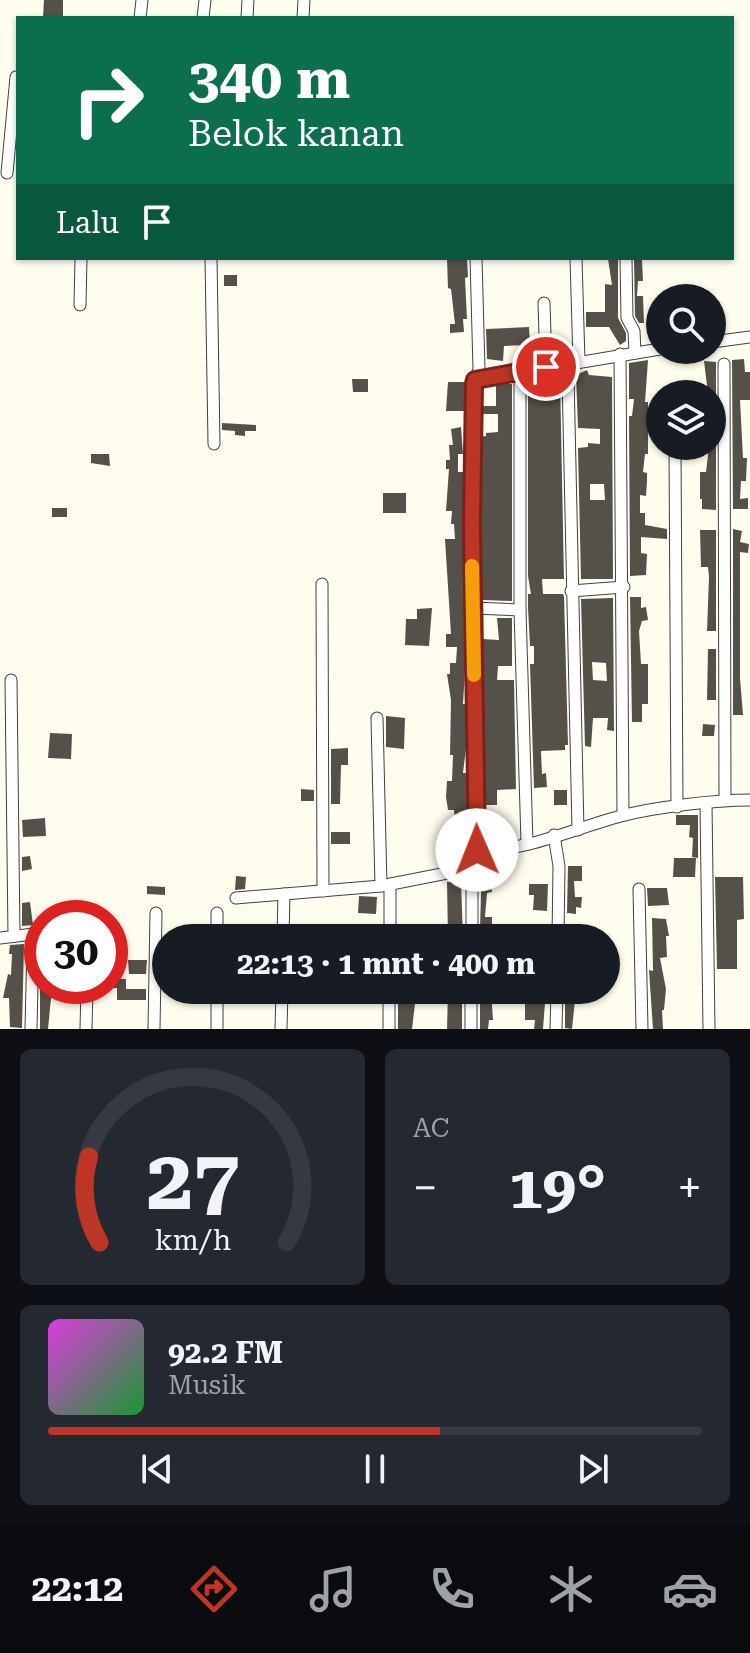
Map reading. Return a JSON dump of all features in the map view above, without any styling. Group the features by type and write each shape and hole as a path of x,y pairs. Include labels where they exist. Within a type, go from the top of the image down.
{"street":[{"path":"8,172 16,77"},
{"path":"80,305 81,260"},
{"path":"211,260 214,444"},
{"path":"472,924 471,442 475,380 479,369 476,260"},
{"path":"576,260 579,362"},
{"path":"626,260 627,318 634,331 635,353"},
{"path":"544,303 546,367"},
{"path":"726,340 750,337"},
{"path":"475,380 646,351"},
{"path":"620,354 624,587 623,815"},
{"path":"724,364 725,800"},
{"path":"520,372 520,610 527,843"},
{"path":"568,376 578,830"},
{"path":"675,460 677,807"},
{"path":"322,584 323,891"},
{"path":"571,591 624,587"},
{"path":"473,608 520,610"},
{"path":"11,680 14,936"},
{"path":"377,718 389,924"},
{"path":"236,898 386,885 458,870 474,854 578,830 623,815 725,800 750,800"},
{"path":"706,804 709,1029"},
{"path":"554,835 559,866 558,924"},
{"path":"639,889 642,1029"},
{"path":"283,924 284,894"},
{"path":"154,1029 156,913"},
{"path":"217,913 217,924"},
{"path":"0,938 24,935"},
{"path":"31,1029 32,1004"},
{"path":"86,1029 87,1004"},
{"path":"217,1004 217,1029"},
{"path":"281,1029 282,1004"},
{"path":"389,1004 389,1029"},
{"path":"471,1004 471,1029"},
{"path":"556,1029 557,1004"}],"building":[{"path":"44,0 63,0 63,16 43,16"},
{"path":"447,260 467,260 467,319 463,319 464,332 450,333 450,324 455,324 451,289 448,288"},
{"path":"608,260 618,260 618,318 626,333 626,341 620,345 609,327 586,327 586,312 605,312 605,284 612,285"},
{"path":"634,260 642,260 643,281 638,281 637,296 643,296 644,323 639,323 635,316"},
{"path":"224,275 237,275 237,286 224,286"},
{"path":"529,327 530,345 504,346 503,361 487,359 486,329"},
{"path":"744,359 745,372 750,372 750,400 740,400 743,458 747,458 746,481 741,481 740,499 748,498 748,509 733,509 732,360"},
{"path":"646,360 648,364 643,472 647,473 647,482 646,496 640,495 640,513 645,513 645,525 667,529 667,539 641,537 641,553 647,554 646,575 630,576 629,416 632,416 634,399 629,399 629,363"},
{"path":"704,364 716,364 716,380 706,380"},
{"path":"587,370 589,375 612,377 613,579 581,579 578,448 588,447 588,443 600,444 600,429 578,428 576,375","holes":["590,484 604,484 605,500 590,500"]},
{"path":"560,378 564,579 542,579 543,594 564,596 568,745 565,745 565,750 541,751 542,774 546,773 547,787 534,788 530,664 534,664 534,646 530,646 528,608 528,594 531,594 528,576 528,380"},
{"path":"352,379 368,379 368,392 353,392"},
{"path":"448,382 464,382 464,411 446,411"},
{"path":"512,384 512,601 483,600 480,437 498,432 498,414 481,414 481,406 496,406 496,385"},
{"path":"222,423 256,425 256,431 245,431 245,436 235,435 235,431 222,430"},
{"path":"461,427 463,454 458,454 458,472 463,472 466,655 463,704 466,704 467,740 463,773 466,773 468,810 465,810 466,823 455,824 454,810 448,810 446,797 447,781 452,781 453,755 450,755 451,700 447,674 450,674 450,663 456,663 457,647 446,647 446,634 451,634 445,539 455,539 452,511 446,511 449,469 446,469 446,460 450,460 449,445 453,445 451,429"},
{"path":"91,454 109,454 110,466 91,463"},
{"path":"707,460 716,460 716,510 702,509 700,472 706,472"},
{"path":"383,493 406,493 406,513 383,513"},
{"path":"52,508 67,508 67,517 52,517"},
{"path":"733,529 742,531 740,542 749,544 748,553 740,552 743,715 733,715"},
{"path":"700,530 716,530 716,631 707,631 709,577 708,567 701,567"},
{"path":"630,597 641,597 641,608 646,607 648,620 642,621 639,631 641,664 648,664 648,704 642,704 642,722 632,722"},
{"path":"613,598 614,731 607,730 608,718 593,718 591,747 585,746 581,599","holes":["592,662 606,663 607,681 593,680"]},
{"path":"432,608 429,646 405,645 406,619 417,619 417,609"},
{"path":"497,618 512,618 512,666 498,666 497,680 514,680 516,789 497,790 497,805 485,805 482,639 499,640"},
{"path":"708,649 716,649 716,700 707,700"},
{"path":"386,716 405,718 404,749 386,747"},
{"path":"703,724 715,725 714,736 702,736"},
{"path":"50,733 72,734 71,759 48,758"},
{"path":"348,748 348,765 341,765 340,804 331,804 331,749"},
{"path":"301,789 314,790 314,801 301,801"},
{"path":"554,790 567,790 567,805 554,805"},
{"path":"676,815 698,815 698,858 692,857 690,825 676,825"},
{"path":"45,818 46,836 23,837 22,820"},
{"path":"331,832 350,832 350,844 331,844"},
{"path":"30,856 32,869 22,871 22,857"},
{"path":"482,858 495,858 495,880 490,880 492,892 487,893 485,917 492,917 492,924 480,924"},
{"path":"674,858 696,858 695,877 673,877"},
{"path":"568,866 582,866 582,881 574,881 575,897 582,897 581,908 576,907 576,914 567,913"},
{"path":"236,876 246,877 245,889 235,890"},
{"path":"715,877 743,877 744,919 737,920 737,969 717,969"},
{"path":"447,882 461,882 462,924 448,924"},
{"path":"529,884 548,884 547,911 533,910 534,895 529,895"},
{"path":"147,886 165,887 165,895 147,894"},
{"path":"647,888 667,888 669,905 648,906"},
{"path":"359,896 377,897 376,914 358,913"},
{"path":"22,903 24,903 22,926"},
{"path":"652,918 666,919 669,936 666,936 667,957 660,958 666,989 662,1010 663,1029 653,1029 649,970 653,971"},
{"path":"24,944 22,1028 10,1027 9,998 3,998 8,974 11,975 10,945"},
{"path":"128,960 147,960 146,974 129,974"},
{"path":"128,989 146,989 146,1000 128,1000"},
{"path":"40,1004 50,1004 48,1029 40,1029"},
{"path":"398,1004 415,1004 412,1029 398,1029"},
{"path":"448,1004 462,1004 462,1029 447,1029"},
{"path":"480,1004 492,1004 493,1020 489,1020 488,1029 480,1029"},
{"path":"525,1004 545,1004 543,1029 534,1029 535,1020 525,1020"},
{"path":"565,1004 575,1004 572,1029 565,1028"}],"slow traffic":[{"path":"472,566 474,675"}],"route":[{"path":"477,850 471,442 474,384 475,380 546,367"}]}
